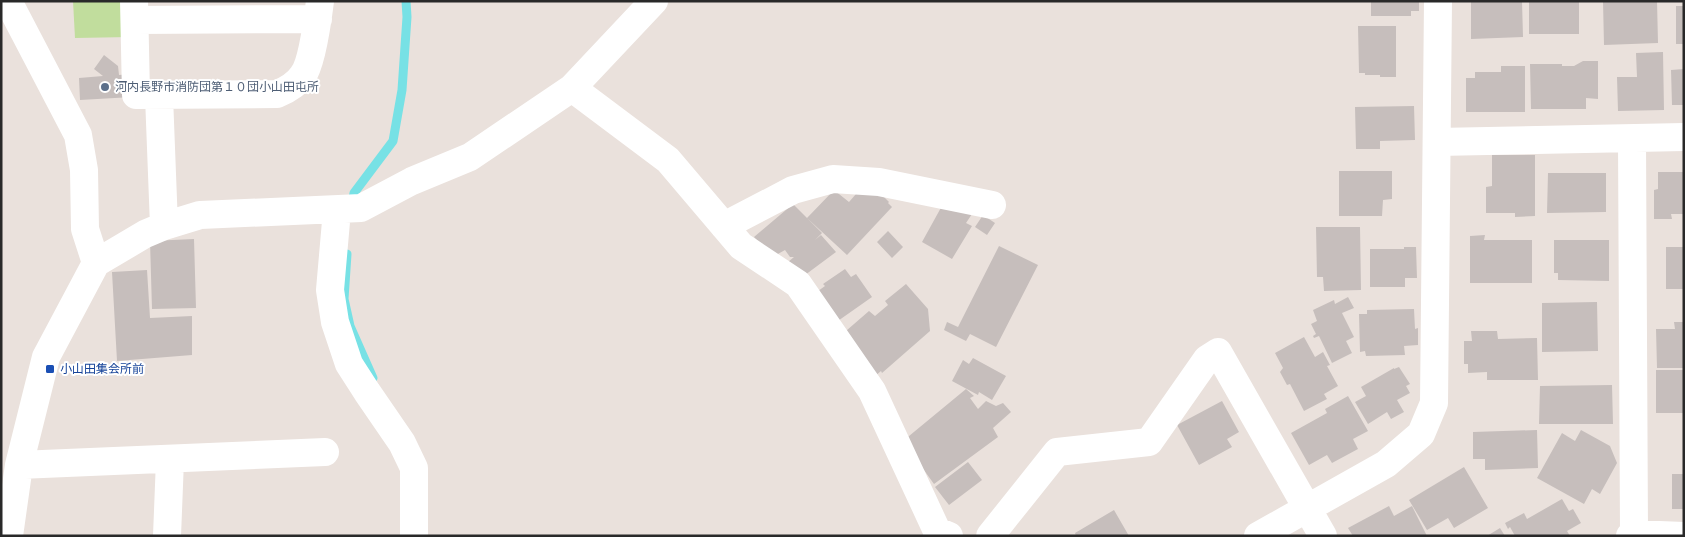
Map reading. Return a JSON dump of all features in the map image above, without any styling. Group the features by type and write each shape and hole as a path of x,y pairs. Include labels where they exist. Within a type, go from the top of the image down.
{"street":[{"path":"8,1 78,135 84,170 85,229 96,263"},
{"path":"9,536 19,465 46,357 96,263 145,234 200,215 348,209 470,157 572,88 654,1"},
{"path":"1258,536 1386,464 1421,434 1434,403 1438,1"},
{"path":"134,10 319,10 304,75 288,89 277,94 136,96 134,10"},
{"path":"572,88 668,160 741,246 798,284 872,391 937,531 949,536"},
{"path":"159,96 164,226"},
{"path":"1437,142 1632,140 1684,137"},
{"path":"1632,140 1632,535 1684,536"},
{"path":"724,226 793,190 833,179 879,182 992,205"},
{"path":"348,209 330,290 335,322 349,364 402,442 414,468 414,536"},
{"path":"990,536 1056,452 1149,442 1207,359 1218,352 1323,536"},
{"path":"19,465 325,452"},
{"path":"167,536 170,460"}],"green space":[{"path":"73,1 130,1 130,37 75,38"}],"building":[{"path":"1371,1 1419,1 1419,11 1411,11 1411,16 1371,16"},
{"path":"1522,1 1523,37 1471,39 1471,2"},
{"path":"1529,1 1579,1 1579,34 1529,34"},
{"path":"1603,1 1657,1 1658,43 1604,45"},
{"path":"1676,6 1684,6 1684,44 1676,44"},
{"path":"1358,26 1396,26 1396,77 1380,77 1380,75 1359,73"},
{"path":"1663,52 1664,110 1618,111 1617,77 1637,77 1636,53"},
{"name":"河内長野市消防団第１０団小山田屯所","path":"104,55 118,66 119,75 130,74 132,97 80,100 79,78 103,76 94,69"},
{"path":"1583,61 1598,61 1598,99 1586,98 1586,109 1531,109 1530,64 1574,66"},
{"path":"1501,66 1525,66 1525,112 1466,112 1466,78 1475,78 1475,72 1501,72"},
{"path":"1684,69 1684,105 1672,105 1671,70"},
{"path":"1414,106 1415,140 1380,141 1380,149 1356,149 1355,107"},
{"path":"1492,155 1535,155 1535,216 1515,217 1515,213 1486,213 1486,187 1492,186"},
{"path":"1339,171 1392,171 1392,199 1383,200 1382,216 1339,216"},
{"path":"1658,172 1684,172 1684,214 1671,214 1672,219 1654,219 1654,190 1658,189"},
{"path":"1548,173 1606,173 1606,212 1547,213"},
{"path":"871,184 892,207 847,255 807,218 834,190 849,202 863,186"},
{"path":"793,204 822,233 815,240 821,235 836,252 801,278 788,262 794,257 790,257 785,250 776,255 770,254 754,237"},
{"path":"943,204 972,214 966,223 972,226 952,259 922,242"},
{"path":"983,215 995,223 987,235 975,227"},
{"path":"1316,227 1360,227 1361,290 1324,291 1323,277 1317,277"},
{"path":"888,231 903,247 892,258 877,242"},
{"path":"1485,235 1484,240 1532,240 1532,283 1470,283 1470,236"},
{"path":"194,239 196,308 152,309 150,241"},
{"path":"1554,240 1609,240 1609,281 1558,280 1558,273 1554,273"},
{"path":"999,246 1038,265 996,347 970,334 966,341 944,330 947,322 958,327"},
{"path":"1404,247 1416,247 1417,278 1405,278 1405,287 1370,287 1370,249 1404,249"},
{"path":"1666,247 1684,247 1684,289 1666,289"},
{"path":"845,269 851,277 856,274 872,297 835,323 814,294 825,286 823,284"},
{"path":"147,270 150,318 192,316 192,355 117,361 112,272"},
{"path":"906,284 928,309 930,331 882,373 881,371 874,377 839,337 869,311 875,316 888,305 885,301"},
{"path":"1348,297 1354,308 1342,313 1354,337 1346,341 1352,353 1332,363 1319,336 1314,338 1313,336 1316,334 1311,324 1317,321 1313,310 1334,300 1335,304"},
{"path":"1597,302 1598,351 1542,352 1542,303"},
{"path":"1414,309 1415,329 1418,328 1418,345 1404,346 1405,355 1366,356 1365,351 1360,352 1359,314 1367,314 1367,310"},
{"path":"1674,322 1684,322 1684,368 1657,368 1656,329 1675,329"},
{"path":"1471,331 1497,331 1498,339 1537,338 1538,380 1487,380 1487,372 1468,373 1468,364 1464,364 1464,341 1472,341"},
{"path":"1304,337 1315,357 1323,352 1330,365 1327,366 1338,386 1324,394 1327,399 1304,411 1290,384 1287,385 1280,372 1283,368 1275,353"},
{"path":"973,358 1006,376 992,400 979,392 978,395 952,381 963,360 969,364"},
{"path":"1399,367 1410,384 1406,386 1410,393 1397,400 1404,412 1391,419 1387,412 1368,424 1355,402 1366,396 1361,387"},
{"path":"1656,370 1684,370 1684,413 1656,413"},
{"path":"1612,385 1613,424 1539,424 1540,386"},
{"path":"966,389 974,396 970,398 978,409 986,401 996,406 1003,403 1011,412 993,428 998,437 934,484 903,441"},
{"path":"1348,396 1368,431 1353,439 1358,449 1332,463 1327,455 1309,465 1291,433 1327,413 1325,409"},
{"path":"1222,401 1239,432 1227,439 1232,447 1199,465 1177,425"},
{"path":"1537,430 1538,468 1485,470 1485,459 1473,459 1473,432"},
{"path":"1581,430 1610,446 1617,463 1600,494 1592,489 1584,504 1537,478 1562,433 1575,441"},
{"path":"968,462 982,480 949,505 935,487"},
{"path":"1464,467 1488,508 1454,528 1448,518 1427,530 1409,500"},
{"path":"1672,474 1684,474 1684,509 1672,509"},
{"path":"1562,499 1569,511 1573,509 1581,523 1567,531 1570,536 1515,536 1510,527 1508,529 1505,523 1524,513 1527,519"},
{"path":"1389,506 1394,516 1412,506 1427,536 1353,536 1348,528"},
{"path":"1114,510 1129,536 1076,536 1075,533"},
{"path":"1500,528 1505,536 1487,536"}],"waterway":[{"path":"352,204 354,193 393,141 402,90 407,17 406,1"},
{"path":"347,254 344,299 350,326 373,378"}],"place":[{"name":"河内長野市消防団第１０団小山田屯所","path":"105,87"},
{"name":"小山田集会所前","path":"50,369"}]}
